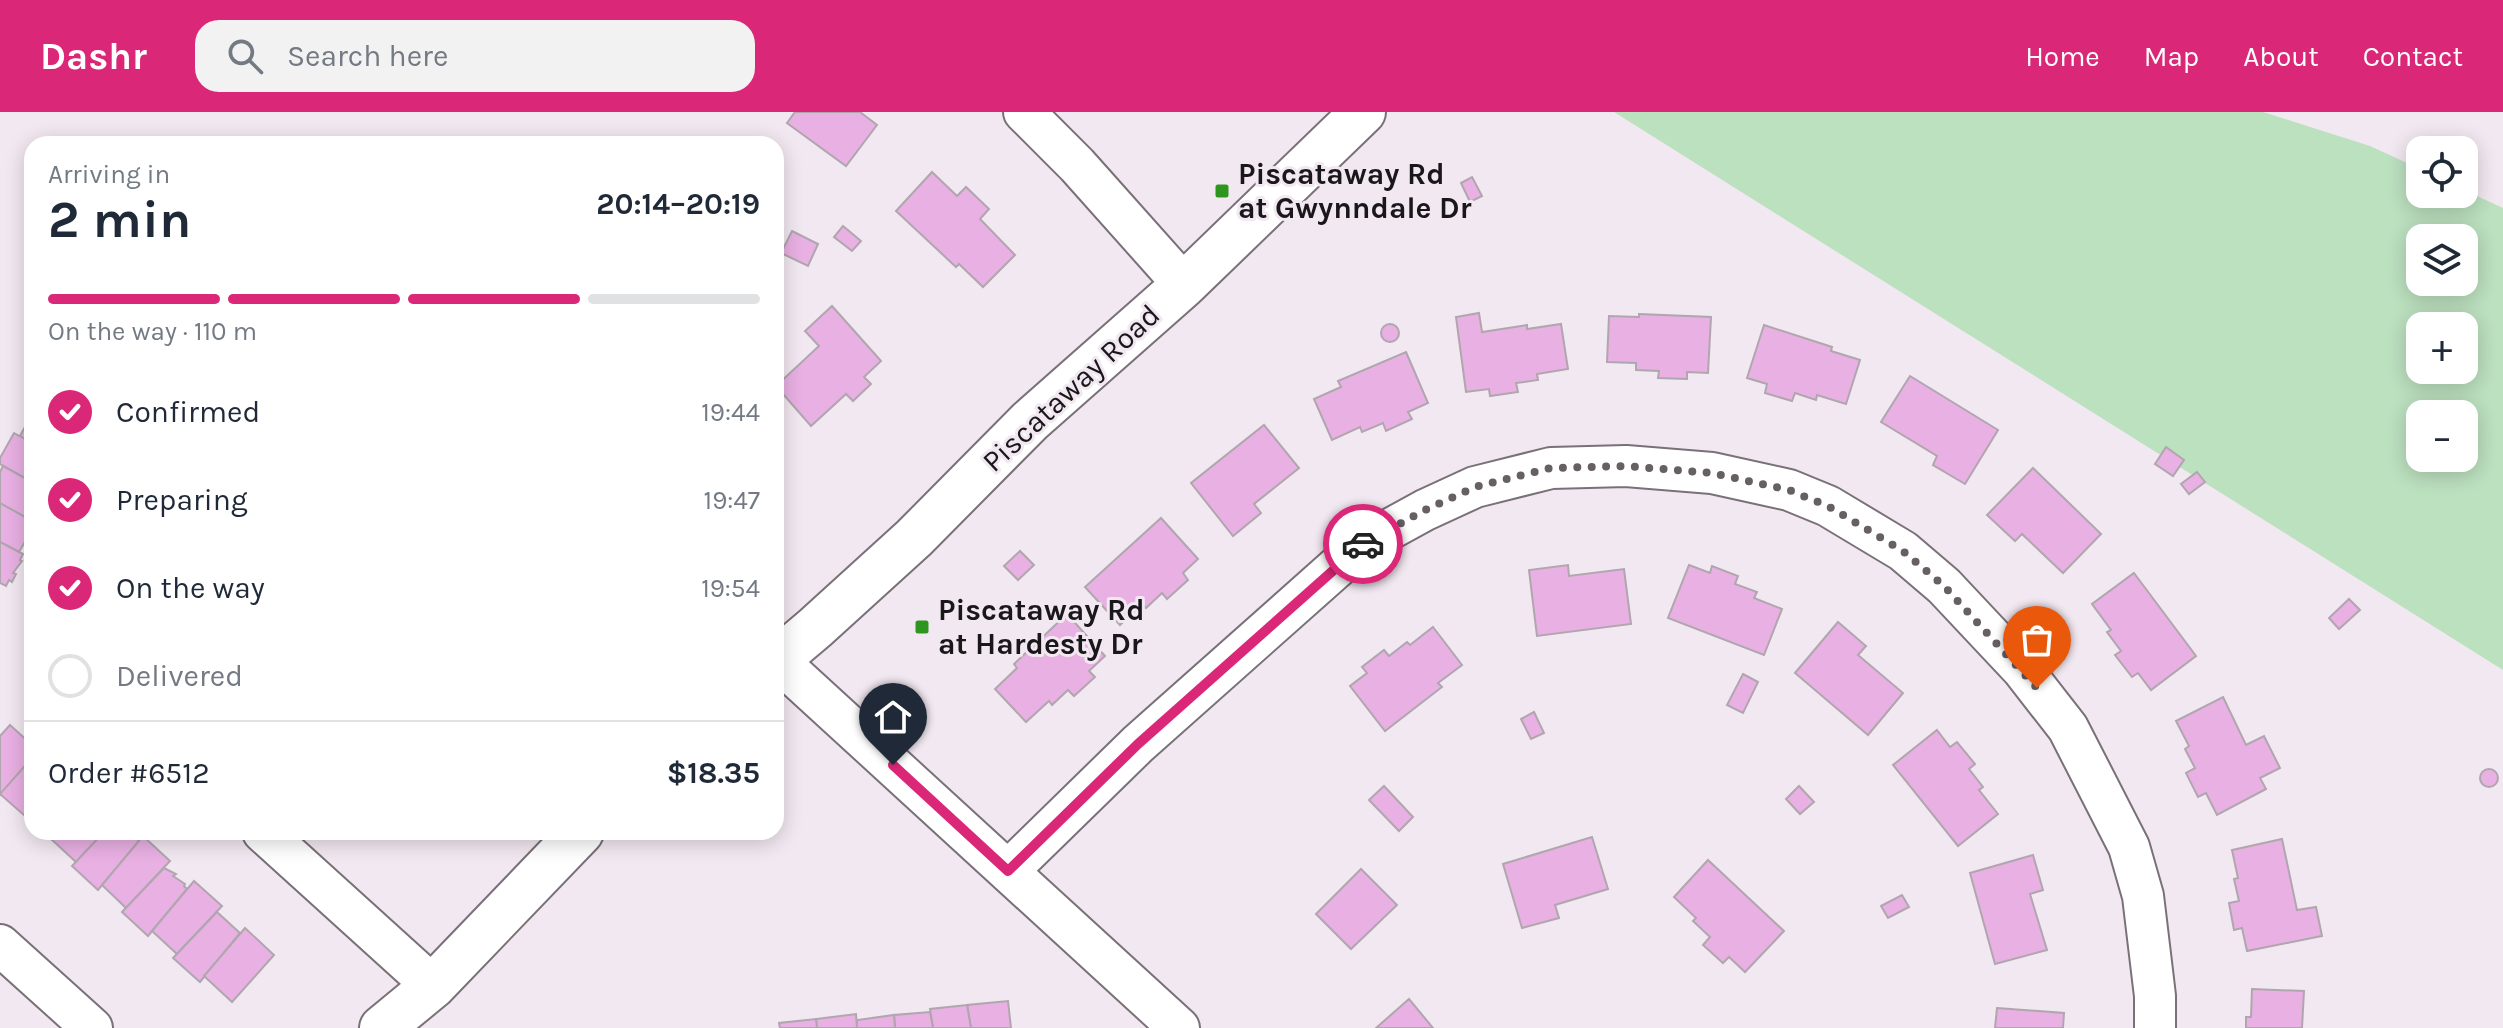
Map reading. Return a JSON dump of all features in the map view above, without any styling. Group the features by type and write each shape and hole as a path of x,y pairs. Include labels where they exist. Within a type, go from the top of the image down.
{"main road":[{"name":"Piscataway Road","path":"784,653 914,538 1030,421 1184,285 1363,112"},
{"path":"382,1028 433,986 573,840"}],"street":[{"path":"1024,112 1077,165 1184,285"},
{"path":"1008,871 1138,744 1363,544 1475,487 1551,468 1626,466 1712,473 1789,490 1828,506 1903,551 1944,586 2022,669 2068,728 2129,847 2143,896 2155,996 2155,1028"},
{"path":"784,667 1179,1028"},
{"path":"272,840 433,986"},
{"path":"0,945 92,1028"}],"green space":[{"path":"1614,112 2263,112 2370,146 2406,163 2406,208 2478,208 2478,196 2503,208 2503,670"}],"building":[{"path":"795,112 860,112 877,125 846,166 787,123"},
{"path":"932,172 957,196 966,187 989,209 980,219 1015,255 983,287 959,264 956,267 896,211"},
{"path":"1472,177 1482,196 1470,202 1461,183"},
{"path":"843,226 861,241 852,251 834,237"},
{"path":"792,231 818,244 808,266 784,254 784,247"},
{"path":"832,306 881,361 864,377 871,384 853,401 846,394 811,426 784,395 784,379 819,346 805,331"},
{"path":"1479,313 1482,332 1527,325 1527,329 1561,324 1568,369 1537,374 1538,380 1516,383 1518,392 1490,396 1489,389 1466,392 1456,317"},
{"path":"1639,314 1711,317 1708,373 1687,372 1687,379 1658,378 1659,371 1636,370 1636,363 1607,362 1609,316 1639,317"},
{"path":"1386,324 1394,324 1399,333 1397,340 1386,342 1381,337 1381,329"},
{"path":"1764,325 1832,347 1831,351 1860,360 1846,404 1817,395 1816,400 1795,393 1792,401 1765,393 1767,384 1747,378"},
{"path":"1406,352 1428,403 1408,412 1412,419 1386,431 1383,423 1362,432 1360,427 1332,440 1314,399 1341,387 1338,381"},
{"path":"1910,376 1998,430 1965,484 1933,465 1937,456 1881,422"},
{"path":"1264,425 1299,468 1254,504 1261,513 1233,536 1191,483"},
{"path":"14,433 24,439 24,478 0,464 0,458"},
{"path":"2166,447 2184,460 2173,476 2155,464"},
{"path":"3,466 24,478 24,516 0,503 0,472"},
{"path":"2033,468 2101,534 2063,573 2022,534 2015,541 1987,515"},
{"path":"2197,472 2205,482 2189,494 2181,484"},
{"path":"0,503 24,516 24,544 19,552 0,542"},
{"path":"1161,518 1198,559 1183,573 1188,580 1167,599 1162,593 1146,608 1142,604 1120,625 1085,587"},
{"path":"0,542 23,554 12,582 9,580 6,586 0,583"},
{"path":"1020,551 1034,565 1018,580 1004,566"},
{"path":"1568,565 1569,576 1624,569 1631,624 1537,636 1529,570"},
{"path":"1689,565 1710,573 1712,566 1738,576 1735,584 1757,592 1754,598 1782,609 1764,655 1668,618"},
{"path":"2134,573 2196,656 2151,690 2138,673 2132,677 2115,655 2121,651 2107,632 2111,630 2092,604"},
{"path":"2349,599 2360,610 2339,629 2329,618"},
{"path":"1067,614 1105,656 1089,671 1095,677 1074,696 1068,690 1052,705 1049,701 1026,722 995,689 1017,668 1014,664"},
{"path":"1838,622 1866,646 1858,655 1903,693 1868,735 1795,673"},
{"path":"1433,627 1462,665 1438,683 1442,687 1385,731 1350,686 1367,673 1362,667 1384,650 1389,656"},
{"path":"1743,674 1758,682 1743,713 1727,705"},
{"path":"2223,697 2246,745 2264,736 2280,768 2260,778 2266,789 2217,815 2206,793 2198,797 2186,773 2195,768 2185,749 2189,746 2176,721"},
{"path":"1534,712 1544,733 1531,739 1521,719"},
{"path":"10,725 24,738 24,767 0,795 0,736"},
{"path":"1937,730 1950,747 1957,742 1975,764 1969,769 1983,787 1979,790 1998,814 1958,846 1893,765"},
{"path":"24,767 24,815 0,794"},
{"path":"2485,769 2493,769 2498,778 2496,785 2485,787 2480,782 2480,774"},
{"path":"1384,786 1413,817 1399,831 1369,800"},
{"path":"1799,786 1814,802 1800,814 1786,799"},
{"path":"1592,837 1608,889 1555,905 1559,918 1522,928 1503,864"},
{"path":"2282,839 2297,910 2316,907 2322,936 2247,951 2242,928 2234,930 2229,903 2239,901 2232,850"},
{"path":"52,840 97,840 76,862"},
{"path":"96,840 139,841 98,890 72,866"},
{"path":"140,840 147,840 170,861 126,908 102,885"},
{"path":"2033,855 2043,890 2030,894 2047,950 1995,964 1970,873"},
{"path":"1708,860 1784,931 1745,972 1729,957 1723,963 1703,945 1710,937 1674,897"},
{"path":"164,868 176,874 173,876 187,889 148,936 122,912"},
{"path":"1361,869 1397,905 1351,949 1316,914"},
{"path":"194,881 222,906 177,954 152,931"},
{"path":"1902,895 1909,907 1888,918 1881,906"},
{"path":"217,912 240,933 200,982 173,958"},
{"path":"245,928 274,955 232,1002 204,976"},
{"path":"2252,989 2304,991 2302,1028 2246,1028 2246,1017 2251,1017"},
{"path":"1409,999 1433,1028 1376,1028"},
{"path":"1008,1001 1011,1028 971,1028 967,1005"},
{"path":"967,1005 971,1028 933,1028 930,1009"},
{"path":"1997,1008 2064,1013 2063,1028 1995,1028"},
{"path":"930,1012 933,1028 895,1028 894,1015"},
{"path":"856,1014 857,1028 817,1028 816,1019"},
{"path":"894,1015 895,1028 857,1028 857,1020"},
{"path":"816,1019 817,1028 780,1028 779,1023"}],"way so far":[{"path":"1363,544 1475,487 1551,468 1626,466 1712,473 1789,490 1828,506 1903,551 1944,586 2037,688"}],"place":[{"name":"Piscataway Rd at Gwynndale Dr","path":"1222,191"},
{"name":"Piscataway Rd at Hardesty Dr","path":"922,627"}],"route":[{"path":"893,765 1008,871 1138,744 1363,544"}]}
